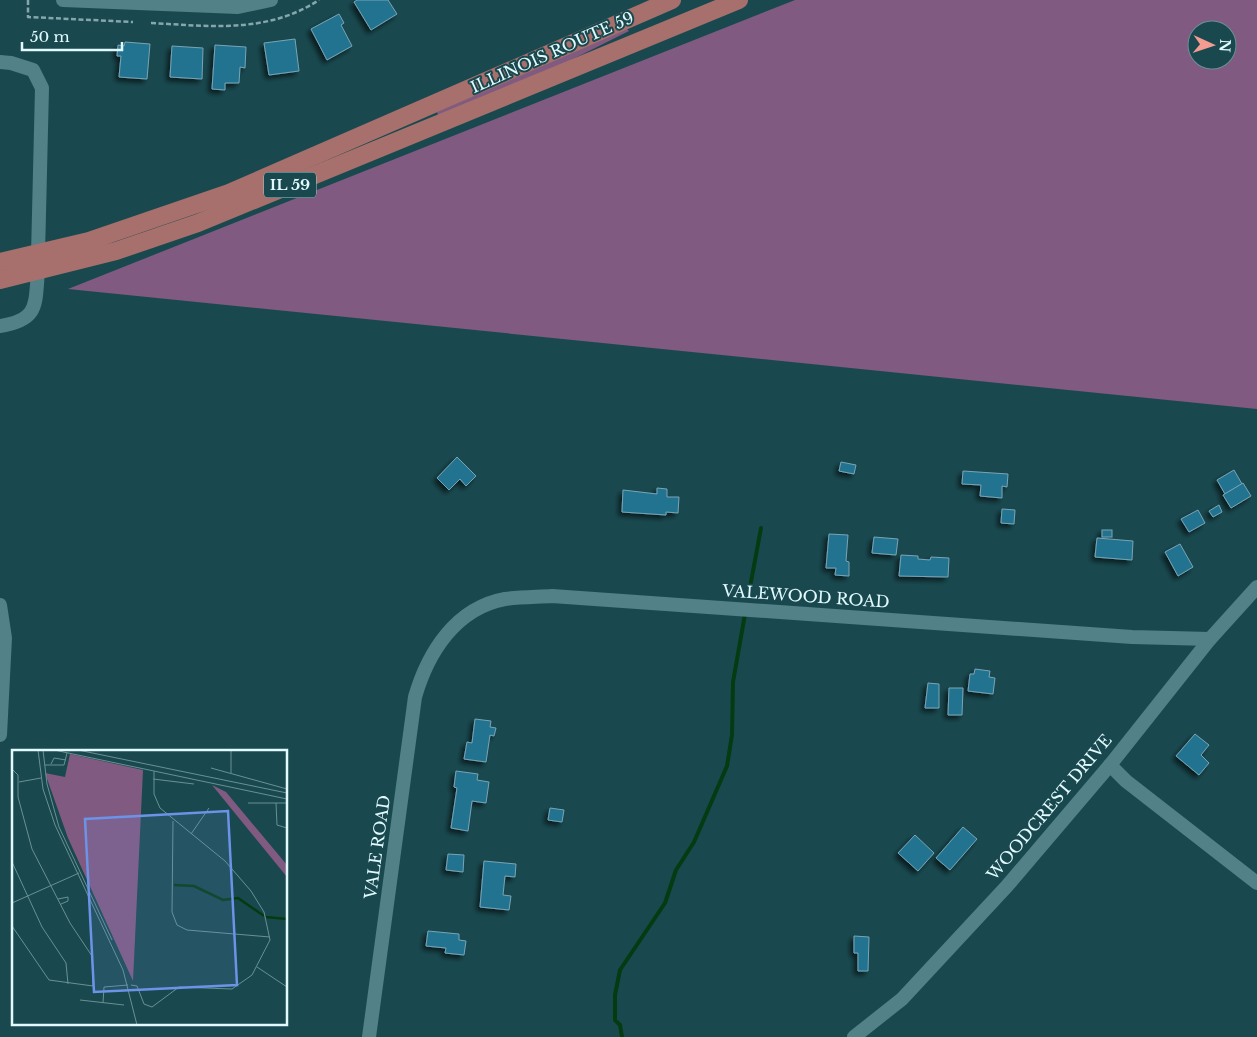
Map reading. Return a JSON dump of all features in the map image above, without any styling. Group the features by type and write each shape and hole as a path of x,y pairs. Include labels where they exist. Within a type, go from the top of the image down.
{"main road":[{"name":"ILLINOIS ROUTE 59","path":"38,263 229,193 672,0"},
{"name":"ILLINOIS ROUTE 59","path":"38,263 116,251 198,223 739,0"},
{"name":"IL 59","path":"0,262 38,263"},
{"name":"IL 59","path":"0,280 38,263"}],"street":[{"path":"63,0 238,8 271,0"},
{"path":"0,62 11,63 33,70 42,88 38,263 35,307 29,316 13,324 0,326"},
{"name":"WOODCREST DRIVE","path":"854,1037 902,999 942,958 1036,853 1110,765 1210,639 1257,587"},
{"name":"VALEWOOD ROAD","path":"426,663 452,627 477,610 504,600 552,596 1132,637 1210,639"},
{"path":"0,606 5,638 0,735"},
{"name":"VALE ROAD","path":"369,1037 415,697 426,663"},
{"path":"1110,765 1126,781 1257,882"}],"path":[{"path":"28,0 28,17 133,22"}],"shaded area":[{"path":"795,0 1257,0 1257,409 68,289"},
{"path":"627,29 629,31 565,63 438,115 437,112"}],"building":[{"path":"357,0 388,0 397,14 371,30 354,2"},
{"path":"339,14 344,23 341,25 352,46 327,60 311,29"},
{"path":"295,39 299,71 269,75 264,43"},
{"path":"125,42 150,44 147,79 119,77 121,56 117,56 118,45 124,46"},
{"path":"215,45 246,47 245,68 240,67 239,83 225,83 225,90 212,89"},
{"path":"172,46 203,48 202,79 170,77"},
{"path":"457,457 476,476 466,486 460,479 449,490 437,478"},
{"path":"841,462 856,465 854,474 839,471"},
{"path":"1234,470 1242,484 1225,494 1217,480"},
{"path":"963,471 1008,474 1007,487 1002,486 1002,498 980,496 981,485 962,484"},
{"path":"1243,483 1251,496 1231,508 1223,495"},
{"path":"657,488 667,489 667,497 679,497 678,513 666,512 666,515 622,512 623,490 657,494"},
{"path":"1219,505 1222,512 1213,517 1209,511"},
{"path":"1002,509 1015,510 1014,524 1001,523"},
{"path":"1198,510 1205,523 1189,532 1181,519"},
{"path":"1102,530 1112,530 1112,537 1102,537"},
{"path":"829,534 848,535 846,561 849,562 849,576 835,575 836,568 826,568"},
{"path":"874,537 898,539 896,555 872,553"},
{"path":"1097,538 1133,541 1132,560 1095,557"},
{"path":"1180,544 1193,567 1178,576 1165,552"},
{"path":"901,555 918,556 918,559 930,560 931,557 949,558 948,577 899,576"},
{"path":"975,669 990,671 989,677 995,678 993,694 968,691 970,674 974,674"},
{"path":"928,683 939,684 939,708 925,708"},
{"path":"949,688 963,688 962,715 948,715"},
{"path":"475,719 491,721 490,727 496,728 494,736 490,735 486,762 464,759 467,742 472,743"},
{"path":"1195,734 1209,745 1201,755 1209,763 1199,775 1176,756"},
{"path":"456,771 478,774 477,780 489,782 486,803 472,801 468,831 451,828 457,788 454,787"},
{"path":"550,808 564,810 562,822 548,820"},
{"path":"963,827 977,839 950,870 936,858"},
{"path":"915,835 934,853 918,871 898,853"},
{"path":"448,854 464,855 463,872 446,870"},
{"path":"484,861 516,864 515,877 505,876 503,895 511,896 509,910 480,907"},
{"path":"428,931 459,934 459,940 466,941 464,955 445,953 446,948 426,946"},
{"path":"854,936 869,937 868,971 858,971 858,953 854,953"}],"waterway":[{"path":"748,598 761,528"},
{"path":"622,1037 620,1025 615,1020 615,995 620,970 665,903 676,870 694,842 727,766 732,735 733,682 745,614"}]}
